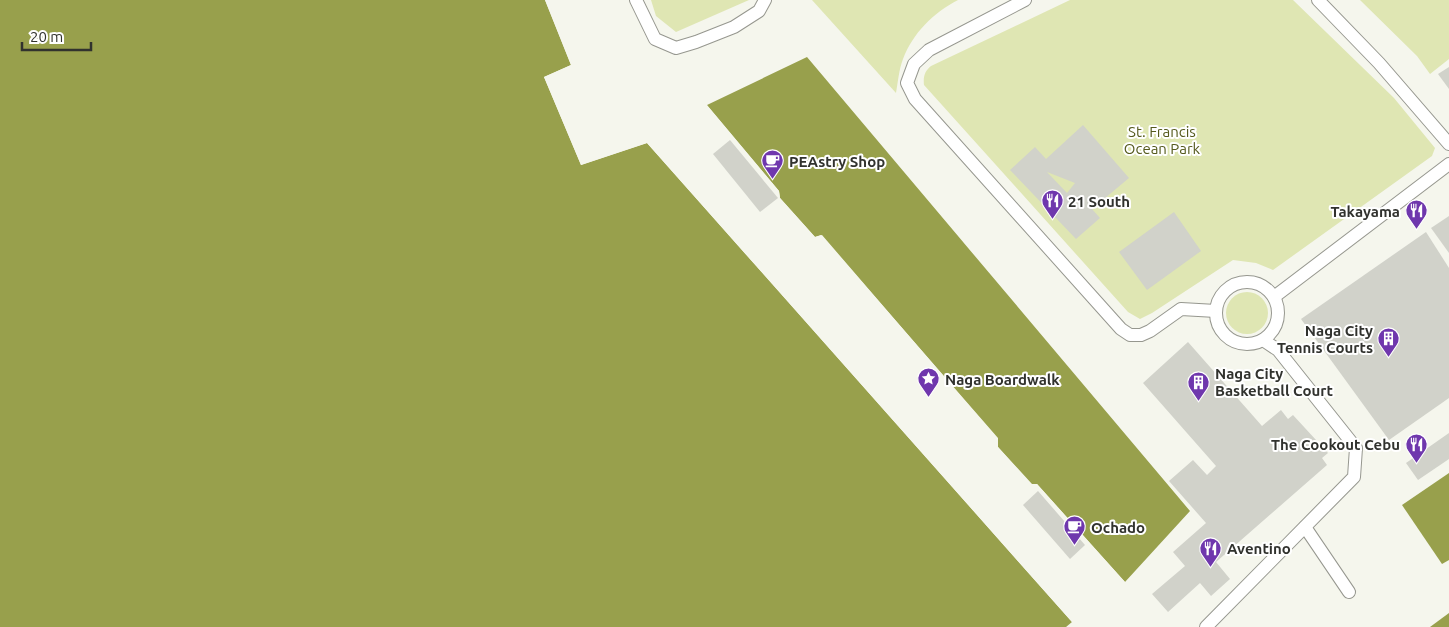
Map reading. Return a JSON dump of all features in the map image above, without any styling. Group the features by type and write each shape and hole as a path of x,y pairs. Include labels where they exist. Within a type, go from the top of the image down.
{"lane":[{"path":"636,0 656,39 676,48 734,27 759,11 765,0"},
{"path":"1025,0 929,50 914,64 907,83 915,99 1121,329 1130,335 1141,335 1150,331 1180,309 1216,311"},
{"path":"1318,0 1379,63 1449,144"},
{"path":"1274,297 1449,164"},
{"path":"1250,282 1259,284 1274,297 1278,306 1276,326 1271,334 1263,340 1254,344 1235,342 1226,337 1220,330 1216,321 1218,301 1223,293 1231,287 1240,283 1250,282"},
{"path":"1206,627 1354,477 1356,448 1278,350 1263,340"},
{"path":"1305,527 1349,592"}],"green space":[{"path":"651,0 749,0 676,32 656,16"},
{"path":"812,0 958,0 932,18 912,41 902,63 896,93"},
{"name":"St. Francis Ocean Park","path":"1070,0 1293,0 1394,98 1435,148 1432,156 1273,270 1256,263 1233,260 1140,319 1128,312 924,85 925,74 931,66"},
{"path":"1360,0 1449,0 1449,59 1430,74 1417,56"},
{"path":"1251,292 1259,295 1265,301 1268,313 1265,325 1259,331 1243,334 1235,331 1229,325 1226,309 1229,301 1235,295"}],"shaded area":[{"path":"0,0 545,0 571,65 544,77 581,165 647,143 1072,622 1066,627 0,627"},
{"path":"807,57 1190,511 1125,582 1037,484 1032,484 998,447 997,438 822,235 815,237 780,198 779,191 707,105"},
{"path":"1449,473 1449,560 1442,564 1402,505"},
{"path":"1449,613 1449,627 1430,627"}],"pier":[{"path":"545,0 548,0 574,65 547,79 582,162 649,141 1074,621 1072,622 647,143 581,165 544,77 571,65"},
{"path":"705,103 779,191 780,198 815,237 821,235 998,438 998,447 1031,484 1037,484 1125,582 1123,584 1036,487 1030,485 996,449 995,439 821,238 813,239 778,200 777,192 705,107"}],"building":[{"path":"1449,67 1449,89 1438,74"},
{"path":"1083,125 1129,178 1092,209 1100,218 1076,239 1010,170 1035,147 1046,159","holes":["1047,172 1075,183 1067,193"]},
{"path":"730,140 778,198 760,212 713,154"},
{"path":"1174,212 1201,251 1147,290 1119,252"},
{"path":"1449,216 1449,253 1431,228"},
{"name":"Naga City Tennis Courts","path":"1426,232 1449,268 1449,398 1389,440 1301,319"},
{"path":"1188,342 1262,426 1281,410 1288,419 1293,415 1328,453 1322,458 1327,465 1216,562 1230,579 1211,596 1200,583 1168,612 1152,594 1185,566 1173,552 1206,523 1169,481 1193,460 1207,475 1216,466 1143,383"},
{"path":"1449,433 1449,459 1418,480 1406,463"},
{"path":"1038,491 1085,545 1070,559 1023,505"}],"place":[{"name":"PEAstry Shop","path":"773,180"},
{"name":"21 South","path":"1052,220"},
{"name":"Takayama","path":"1416,230"},
{"name":"Naga City Tennis Courts","path":"1389,358"},
{"name":"Naga Boardwalk","path":"929,398"},
{"name":"Naga City Basketball Court","path":"1199,401"},
{"name":"The Cookout Cebu","path":"1416,463"},
{"name":"Ochado","path":"1075,546"},
{"name":"Aventino","path":"1211,567"}]}
